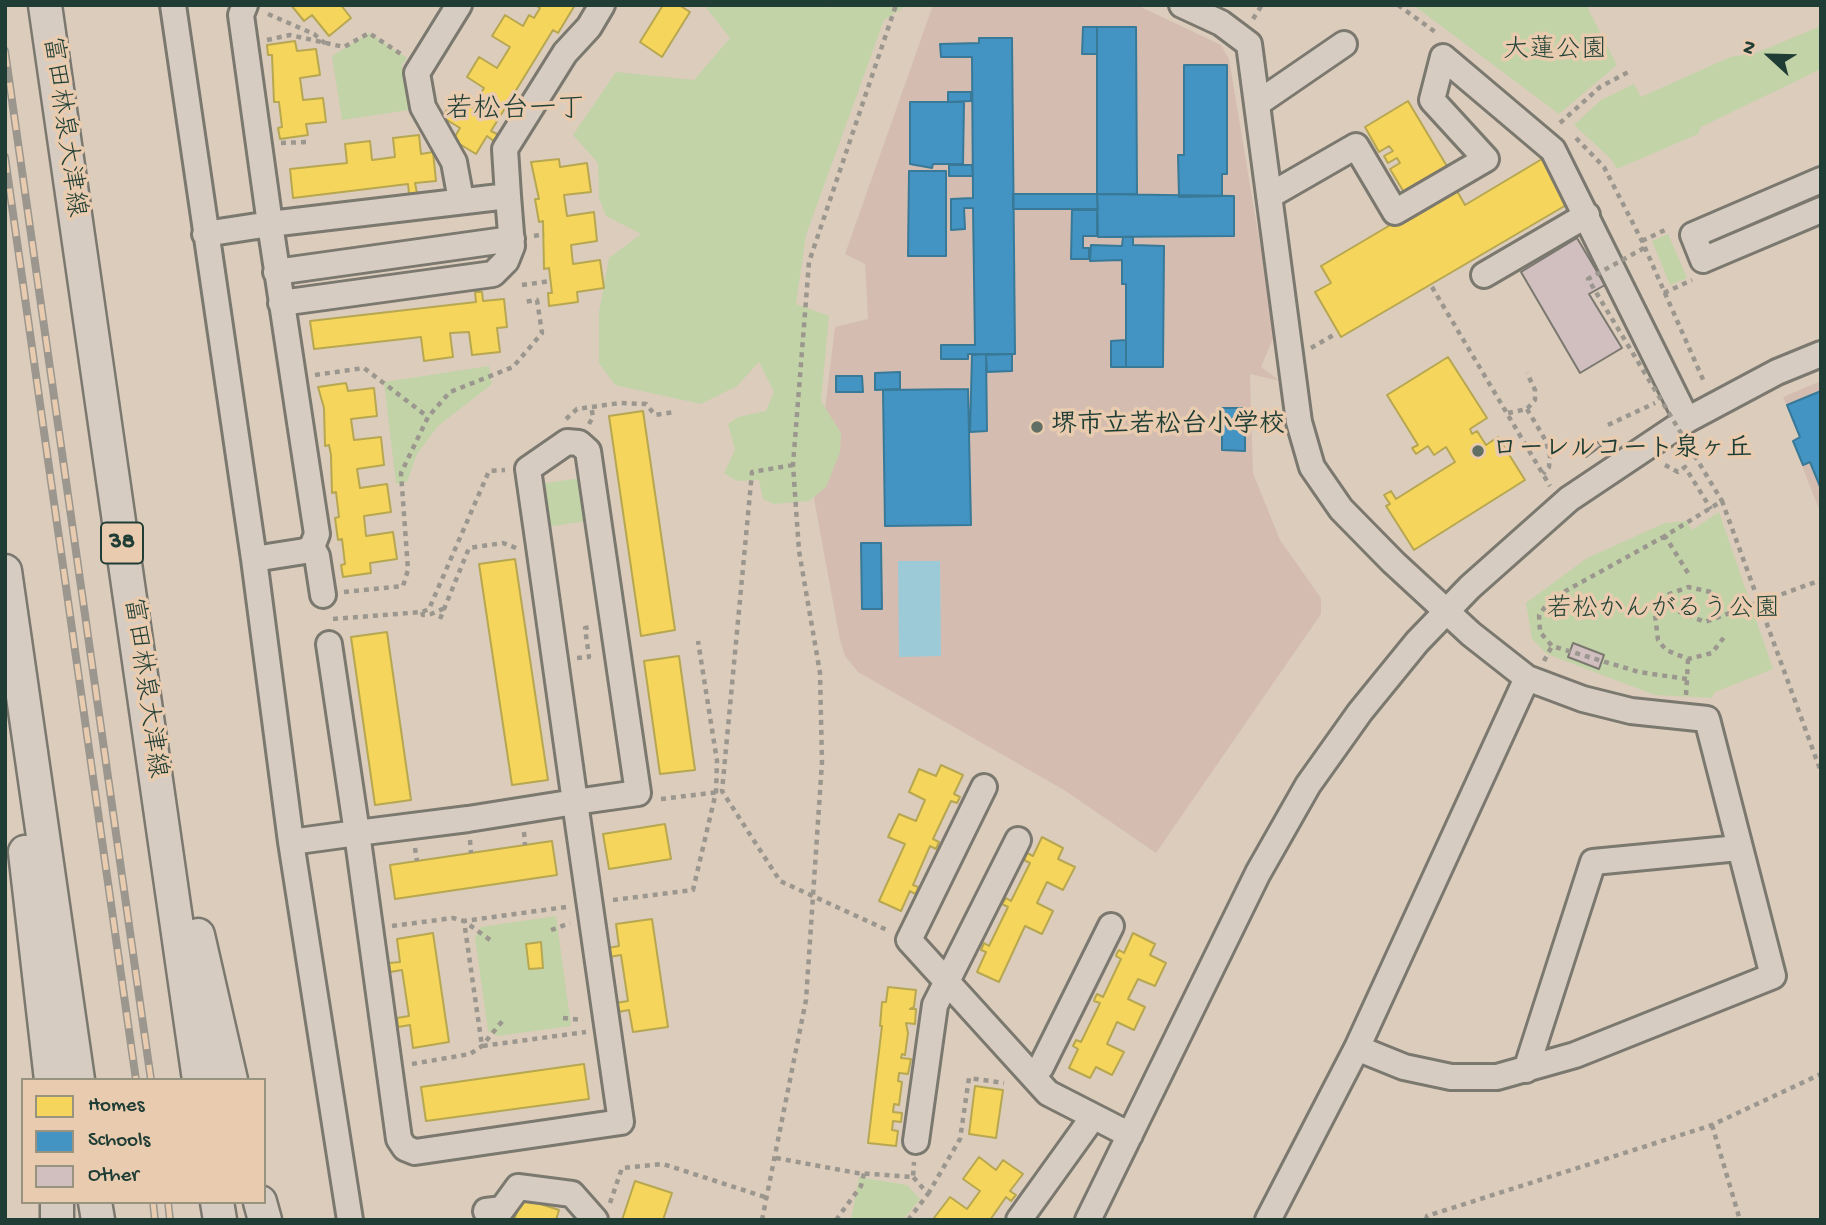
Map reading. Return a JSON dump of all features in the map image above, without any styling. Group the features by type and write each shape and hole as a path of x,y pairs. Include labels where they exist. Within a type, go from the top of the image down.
{"main road":[{"name":"富田林泉大津線","path":"45,5 199,1078"},
{"path":"5,571 78,1078"},
{"path":"5,610 18,786 37,979 51,1078"},
{"path":"142,681 231,1078"}],"street":[{"path":"173,5 254,559 291,842 350,1220"},
{"path":"459,5 417,73 423,107 454,162 461,200"},
{"path":"281,303 494,274 506,261 512,239 505,149 565,52 589,27 602,5"},
{"path":"1182,5 1210,11 1249,44 1299,422 1312,467 1341,509 1447,612 1527,678 1583,699 1632,711 1707,719 1773,976 1575,1055 1497,1077 1451,1077 1404,1067 1357,1048"},
{"path":"254,12 241,15 276,272 317,534 312,547 305,551 254,559"},
{"path":"1258,103 1344,44"},
{"path":"1269,196 1356,146 1395,212 1486,159 1432,100 1443,57 1553,150 1687,419"},
{"path":"1821,180 1693,235 1703,260 1821,210"},
{"path":"205,234 508,196"},
{"path":"1484,275 1587,215"},
{"path":"276,272 512,239"},
{"path":"1088,1220 1258,873 1308,785 1360,712 1417,642 1470,587 1569,499 1687,419 1777,372 1821,354"},
{"path":"291,842 357,833 575,802 638,793 588,450 579,443 567,442 528,469 575,802 590,903 607,1028 621,1122 415,1152 405,1148 399,1139 357,833 329,644"},
{"path":"312,547 317,556 323,595"},
{"path":"1268,1220 1357,1048 1527,678"},
{"path":"984,787 909,940 1048,1093 1130,1135"},
{"path":"916,1141 935,1005 1018,840"},
{"path":"1526,1070 1593,862 1740,848"},
{"path":"1032,1075 1041,1067 1111,926"},
{"path":"1018,1220 1093,1117"},
{"path":"486,1211 502,1209 518,1187 572,1194 602,1213"}],"path":[{"path":"762,1220 806,1000 822,762 820,673 799,551 793,465 809,262 897,5"},
{"path":"254,12 269,13 314,34 328,46"},
{"path":"248,52 260,51 266,40 290,35 328,46 344,47 369,33 421,66"},
{"path":"1560,123 1600,87 1632,70"},
{"path":"1642,242 1671,228"},
{"path":"1644,248 1588,279 1722,501 1821,772"},
{"path":"1664,293 1693,280"},
{"path":"522,285 551,281"},
{"path":"1432,287 1550,487"},
{"path":"323,595 403,586 408,570 401,473 429,417 450,392 513,367 542,333 537,300 524,302"},
{"path":"295,390 309,388 315,375 364,368 429,417"},
{"path":"1508,413 1527,409 1535,400 1535,390 1527,373"},
{"path":"1608,425 1636,414 1662,399"},
{"path":"556,426 577,409 591,406 646,404 654,415 675,412"},
{"path":"1527,409 1546,441 1550,456 1549,467 1543,474"},
{"path":"326,620 422,612 429,609 489,471 503,472 514,463"},
{"path":"464,921 693,890 719,792 752,472 793,465"},
{"path":"1665,465 1678,472 1685,467 1711,509"},
{"path":"1688,659 1687,678 1639,672 1552,646 1541,632 1539,615 1551,599 1722,501"},
{"path":"1665,536 1688,572"},
{"path":"440,619 469,548 503,543 513,548 539,546"},
{"path":"1660,604 1705,622 1761,604 1821,580"},
{"path":"1711,592 1688,587 1677,589 1660,604 1655,615 1658,640 1665,650 1688,659 1712,653 1725,636"},
{"path":"422,612 423,615 431,614 442,607 445,608"},
{"path":"555,661 589,657 585,628 612,623"},
{"path":"698,641 717,761 719,792 780,881 909,940"},
{"path":"638,793 647,800 719,792"},
{"path":"370,930 453,918 464,921 493,942"},
{"path":"464,921 482,1046"},
{"path":"390,1067 470,1054 482,1046 503,1018"},
{"path":"482,1046 607,1028"},
{"path":"1426,1220 1427,1216 1712,1125 1821,1074"},
{"path":"908,1220 928,1194 960,1139 969,1078 1003,1082 1013,1092 1032,1075"},
{"path":"1712,1125 1740,1220"},
{"path":"913,1177 916,1141"},
{"path":"776,1158 864,1173 913,1177 928,1194"},
{"path":"602,1213 622,1168 663,1164 768,1198"},
{"path":"836,1220 861,1186 864,1173"}],"shaded area":[{"name":"堺市立若松台小学校","path":"933,5 1137,5 1221,45 1229,59 1275,334 1261,367 1280,381 1250,374 1253,473 1280,540 1321,598 1321,614 1156,853 1064,790 858,672 845,656 840,640 814,499 835,327 868,319 865,264 845,254"},
{"path":"1821,381 1821,514 1792,441 1800,437 1783,397"}],"green space":[{"path":"704,5 828,5 831,8 837,5 908,5 884,20 806,235 796,304 829,316 821,401 841,433 840,452 826,487 809,501 774,504 763,499 759,480 737,481 724,473 735,450 728,424 738,417 766,411 774,392 759,362 737,386 701,404 615,385 599,363 599,312 609,258 641,234 606,216 599,198 598,163 573,135 616,72 694,80 730,38"},
{"name":"大蓮公園","path":"1413,5 1586,5 1617,65 1559,114"},
{"path":"1821,26 1821,69 1701,127 1698,134 1617,169 1611,159 1574,125 1601,100 1634,84 1641,97 1730,57 1756,53"},
{"path":"369,33 407,58 402,65 409,110 342,120 332,56"},
{"path":"1668,234 1687,278 1670,285 1652,241"},
{"path":"489,366 492,384 438,426 417,454 407,482 396,484 384,382"},
{"path":"581,478 587,521 546,527 539,484"},
{"name":"若松かんがるう公園","path":"1719,512 1773,669 1715,692 1712,698 1655,695 1547,654 1532,639 1526,603 1587,558 1665,523 1686,521 1692,530"},
{"path":"556,916 571,1026 497,1036 488,1031 475,937 481,927"},
{"path":"859,1177 907,1185 920,1199 903,1220 851,1220"}],"water":[{"path":"898,561 940,561 941,656 899,657"}],"building: Homes":[{"path":"291,5 341,5 351,18 329,36 312,15 304,21"},
{"path":"535,5 575,5 558,33 553,30 491,131 499,135 495,142 487,136 476,154 453,140 460,128 442,117 455,97 472,108 484,88 467,77 479,57 497,68 510,47 492,36 505,15 523,26 529,15 534,18 540,8"},
{"path":"663,5 679,5 690,12 662,57 640,42"},
{"path":"295,41 297,51 316,49 320,75 300,78 303,100 323,98 326,122 306,124 308,135 280,139 278,128 282,127 279,102 274,102 272,55 268,55 267,45"},
{"path":"1408,101 1448,168 1405,194 1390,169 1400,163 1397,158 1388,163 1384,156 1393,151 1389,146 1379,152 1365,127"},
{"path":"419,135 421,154 433,152 436,181 415,183 417,193 409,194 408,184 293,198 290,169 347,163 345,144 370,141 372,160 395,157 393,138"},
{"path":"559,159 560,167 587,163 591,192 564,195 567,216 594,212 597,241 571,245 573,264 600,260 604,288 577,292 578,302 549,306 548,293 552,293 549,268 544,269 543,221 539,222 535,199 539,199 531,162"},
{"path":"1542,159 1568,204 1341,337 1315,292 1331,283 1321,266 1436,198 1453,184 1465,205"},
{"path":"475,292 482,292 483,301 504,299 507,327 497,328 500,352 472,355 469,332 450,333 453,357 424,361 421,337 314,349 310,321 476,302"},
{"name":"ローレルコート泉ヶ丘","path":"1448,357 1487,418 1470,429 1472,434 1477,431 1486,445 1498,437 1525,480 1414,550 1386,506 1390,504 1384,495 1391,491 1396,499 1455,462 1446,447 1434,455 1428,446 1416,454 1412,448 1418,445 1387,395"},
{"path":"346,383 348,391 374,388 377,416 351,419 354,440 381,437 384,465 357,469 360,488 387,484 391,512 364,516 366,536 393,532 397,559 370,563 371,573 343,577 341,565 345,564 342,539 338,540 335,518 339,517 336,492 332,493 331,455 329,445 325,446 324,408 318,387"},
{"path":"643,411 675,630 641,636 609,416"},
{"path":"515,559 548,780 512,785 479,564"},
{"path":"387,632 411,800 375,805 351,637"},
{"path":"679,656 695,770 660,774 644,661"},
{"path":"941,765 963,775 954,794 960,797 957,803 951,801 933,839 939,842 936,849 930,846 913,885 918,887 917,891 915,894 910,891 901,911 879,901 905,844 888,837 899,814 916,821 925,800 909,792 919,769 936,776"},
{"path":"665,824 671,859 609,869 603,834"},
{"path":"1042,837 1063,848 1058,859 1075,867 1063,890 1047,882 1037,903 1053,911 1042,934 1025,926 999,982 977,972 986,952 981,950 984,943 989,946 1008,907 1002,904 1006,898 1011,901 1030,863 1024,860 1027,853 1033,856"},
{"path":"552,841 557,875 395,899 390,865"},
{"path":"652,919 668,1027 633,1032 629,1010 618,1012 616,1003 628,1001 621,955 609,957 608,948 619,946 616,924"},
{"path":"433,933 449,1042 413,1048 410,1025 398,1027 397,1018 409,1016 402,970 390,972 389,963 400,962 397,939"},
{"path":"1133,933 1155,944 1150,955 1166,963 1155,986 1138,979 1128,999 1145,1007 1134,1030 1117,1022 1107,1044 1124,1052 1112,1075 1096,1067 1090,1078 1069,1068 1078,1049 1073,1046 1076,1040 1081,1042 1100,1003 1094,1001 1095,998 1097,994 1103,997 1121,959 1116,956 1117,953 1119,950 1124,953"},
{"path":"541,942 543,968 529,969 526,944"},
{"path":"888,987 916,990 914,1007 910,1009 916,1009 915,1024 906,1023 908,1033 905,1055 902,1054 901,1058 911,1059 908,1074 899,1073 898,1081 902,1082 899,1105 894,1104 893,1112 902,1113 901,1122 893,1121 892,1130 898,1131 896,1146 868,1143 882,1026 882,1002 886,1002"},
{"path":"584,1064 589,1099 426,1121 421,1087"},
{"path":"975,1086 1003,1090 996,1138 969,1134"},
{"path":"979,1157 996,1170 1003,1160 1023,1174 1010,1191 1016,1195 1011,1201 1006,1197 990,1220 934,1218 950,1197 967,1209 980,1191 963,1179"},
{"path":"635,1181 672,1193 663,1220 622,1220"},
{"path":"522,1198 559,1210 556,1220 514,1220"}],"building: Schools":[{"path":"1083,27 1097,27 1097,54 1082,54"},
{"path":"1097,27 1136,27 1137,194 1097,194"},
{"path":"979,38 1012,38 1015,354 968,354 968,359 941,359 941,345 975,345 973,208 964,208 965,229 951,230 951,199 973,198 972,57 941,57 940,44 979,43"},
{"path":"1184,65 1227,65 1227,174 1222,174 1222,196 1179,197 1178,155 1184,155"},
{"path":"948,92 971,92 971,101 948,102"},
{"path":"910,102 964,102 963,164 933,164 932,168 910,164"},
{"path":"949,165 972,165 973,176 949,176"},
{"path":"909,171 946,171 946,256 908,256"},
{"path":"1013,194 1097,194 1098,209 1013,209"},
{"path":"1097,194 1234,196 1234,236 1098,237"},
{"path":"1072,210 1097,210 1097,236 1083,236 1083,248 1089,248 1089,259 1071,259"},
{"path":"1123,237 1133,237 1133,245 1164,246 1163,367 1126,367 1126,284 1122,284 1122,260 1090,261 1091,245 1122,246"},
{"path":"1126,340 1126,367 1111,367 1111,341"},
{"path":"986,354 987,431 970,432 972,355"},
{"path":"1012,354 1012,371 987,372 986,355"},
{"path":"900,372 900,389 875,390 875,373"},
{"path":"836,376 862,376 863,392 836,392"},
{"path":"968,389 971,525 885,526 883,390"},
{"path":"1821,391 1821,489 1810,462 1803,465 1793,441 1800,437 1787,405"},
{"path":"1222,408 1245,408 1245,451 1222,450"},
{"path":"861,543 881,543 882,609 862,609"}],"building: Other":[{"path":"1577,238 1605,285 1589,294 1622,348 1580,373 1521,272"},
{"path":"1598,442 1601,446 1586,457 1583,452"},
{"path":"1573,643 1604,655 1599,669 1568,657"}],"railway":[{"path":"5,51 151,1078"},
{"path":"5,157 136,1078"},
{"path":"153,1204 155,1220"},
{"path":"168,1204 170,1220"}],"place":[{"name":"堺市立若松台小学校","path":"1037,427"},
{"name":"ローレルコート泉ヶ丘","path":"1478,451"}],"district":[{"name":"若松台一丁","path":"515,112"}]}
